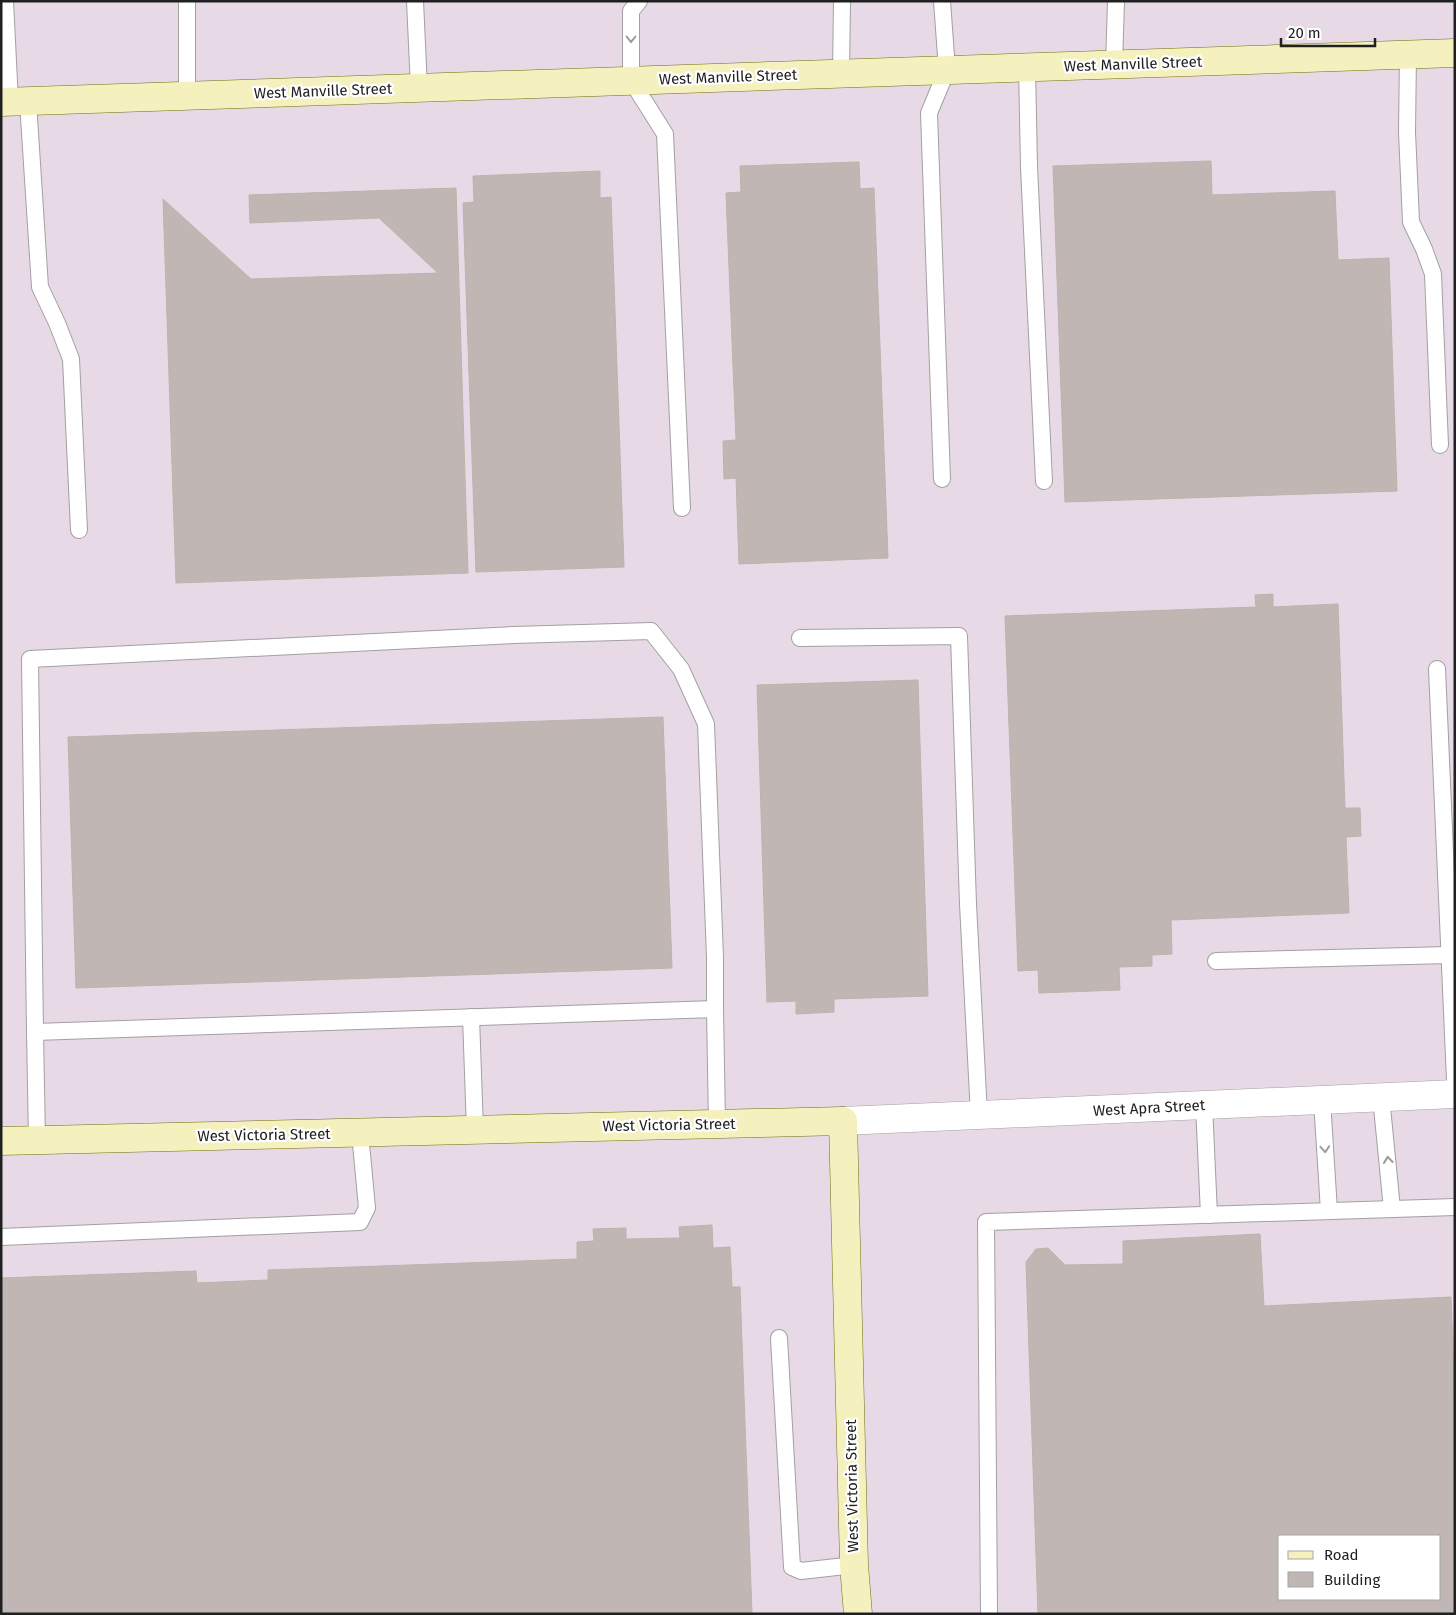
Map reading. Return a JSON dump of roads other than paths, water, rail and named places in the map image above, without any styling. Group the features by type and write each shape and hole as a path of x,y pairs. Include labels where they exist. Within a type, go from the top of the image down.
{"street":[{"name":"West Manville Street","path":"13,102 1455,53"},
{"name":"West Apra Street","path":"843,1121 1455,1094"},
{"name":"West Victoria Street","path":"1,1141 843,1121 854,1565 858,1614"}],"lane":[{"path":"5,1 13,102 40,287 71,358 79,530"},
{"path":"188,1 188,96"},
{"path":"415,1 419,88"},
{"path":"639,1 631,12 631,80 665,134 682,508"},
{"path":"841,74 842,1"},
{"path":"942,1 947,70 929,113 942,479"},
{"path":"1114,65 1116,1"},
{"path":"1408,54 1407,132 1411,222 1433,274 1440,445"},
{"path":"1027,67 1029,167 1044,481"},
{"path":"37,1140 30,659 514,635 651,631 681,669 706,724 715,957 717,1124"},
{"path":"800,638 959,636 968,904 978,1115"},
{"path":"1437,669 1455,1080"},
{"path":"1216,961 1449,955"},
{"path":"35,1032 715,1009"},
{"path":"471,1017 475,1130"},
{"path":"1382,1097 1392,1209"},
{"path":"1322,1100 1329,1211"},
{"path":"1204,1105 1209,1215"},
{"path":"1,1237 360,1222 366,1208 360,1133"},
{"path":"989,1614 986,1222 1455,1207"},
{"path":"780,1338 792,1567 801,1570 854,1565"}]}
